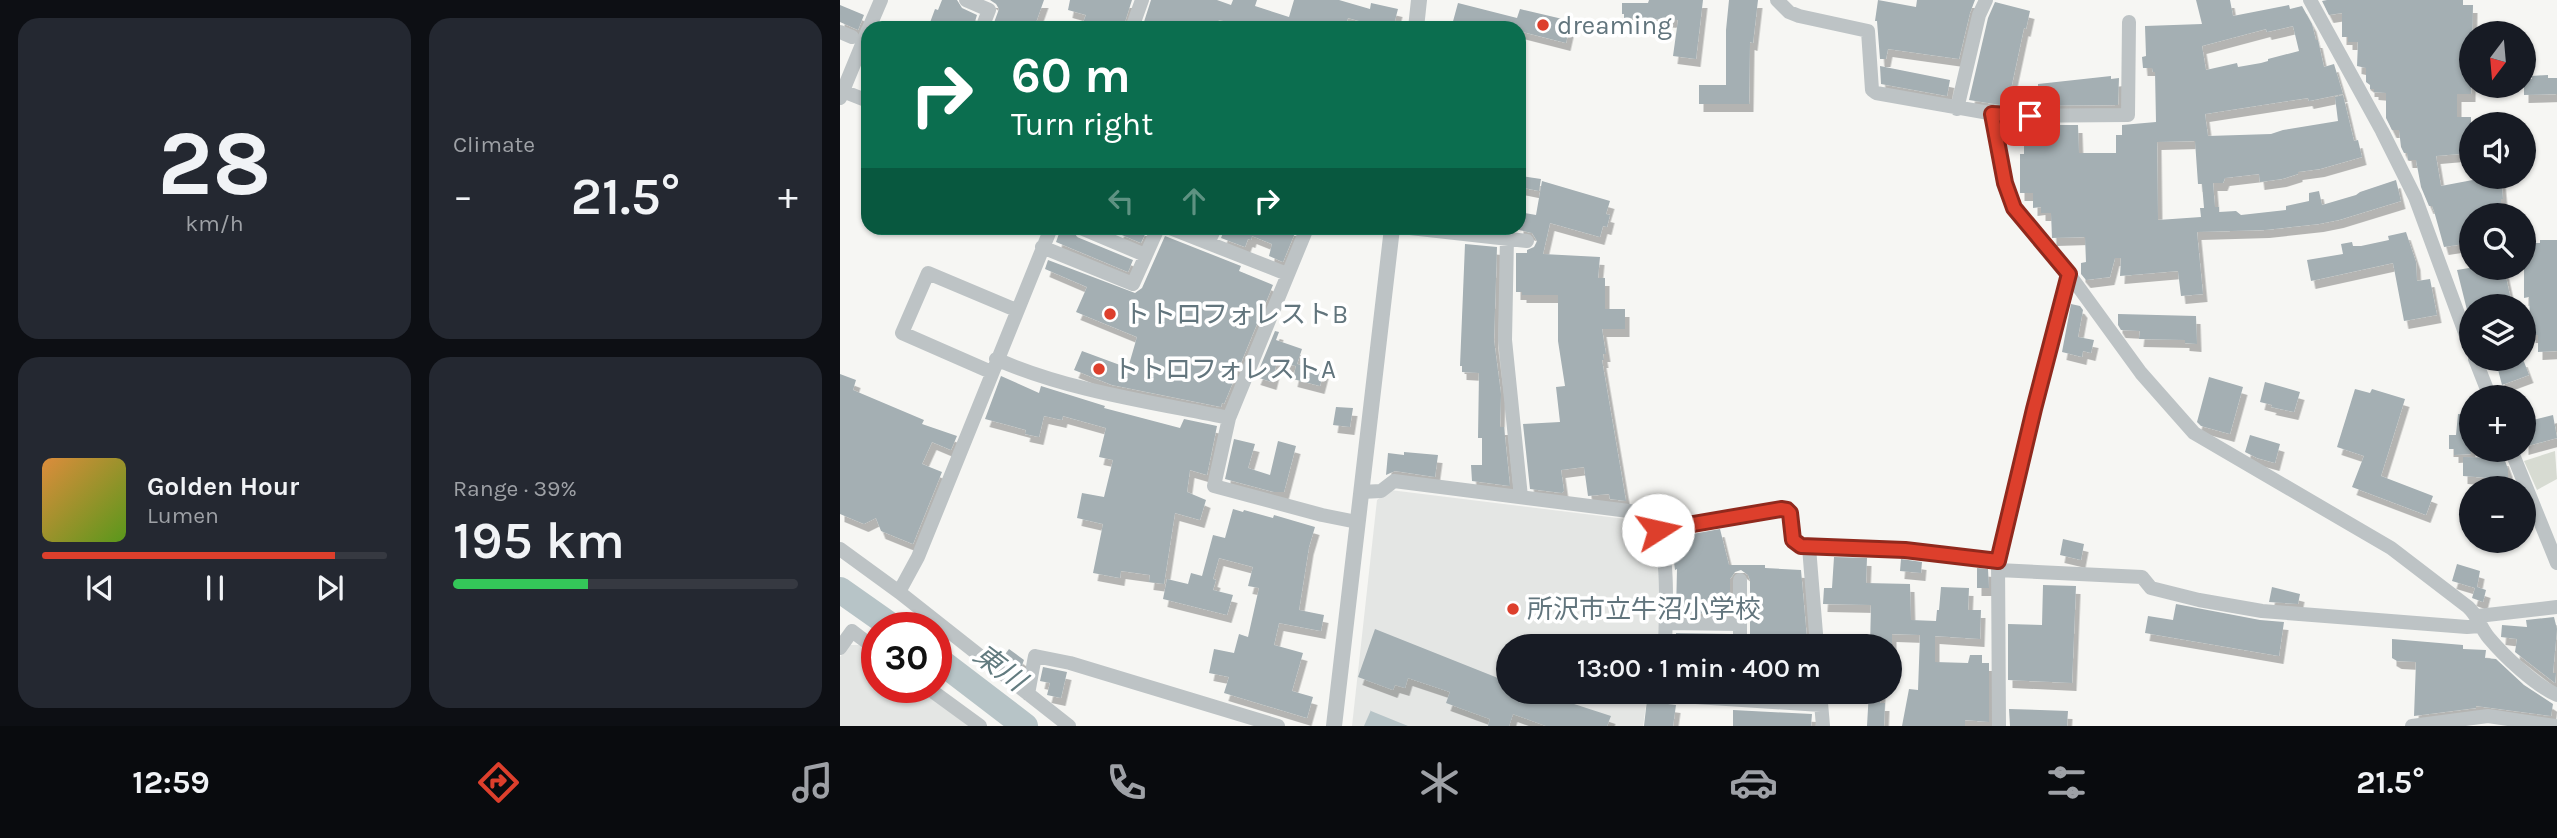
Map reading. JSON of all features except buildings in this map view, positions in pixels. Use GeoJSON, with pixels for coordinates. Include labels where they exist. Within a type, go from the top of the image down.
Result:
{"type":"FeatureCollection","features":[{"type":"Feature","properties":{"kind":"street"},"geometry":{"type":"LineString","coordinates":[[874,21],[881,0]]}},
{"type":"Feature","properties":{"kind":"street"},"geometry":{"type":"LineString","coordinates":[[966,0],[989,10],[985,21]]}},
{"type":"Feature","properties":{"kind":"street"},"geometry":{"type":"LineString","coordinates":[[1137,21],[1142,0]]}},
{"type":"Feature","properties":{"kind":"street"},"geometry":{"type":"LineString","coordinates":[[1417,21],[1419,0]]}},
{"type":"Feature","properties":{"kind":"street"},"geometry":{"type":"LineString","coordinates":[[1777,0],[1789,12],[1799,16],[1868,31],[1872,90],[1956,109],[1992,114],[2128,115],[2129,22]]}},
{"type":"Feature","properties":{"kind":"street"},"geometry":{"type":"LineString","coordinates":[[1956,109],[1979,15],[1986,0]]}},
{"type":"Feature","properties":{"kind":"street"},"geometry":{"type":"LineString","coordinates":[[2310,0],[2382,131],[2414,197],[2459,317]]}},
{"type":"Feature","properties":{"kind":"street"},"geometry":{"type":"LineString","coordinates":[[861,51],[841,93],[861,100]]}},
{"type":"Feature","properties":{"kind":"street"},"geometry":{"type":"LineString","coordinates":[[1992,114],[2005,183],[2014,208],[2069,274],[2141,373],[2194,433],[2391,548],[2479,621],[2490,639],[2518,667],[2557,695]]}},
{"type":"Feature","properties":{"kind":"street"},"geometry":{"type":"LineString","coordinates":[[899,592],[918,556],[1048,235]]}},
{"type":"Feature","properties":{"kind":"street"},"geometry":{"type":"LineString","coordinates":[[1098,235],[1145,255]]}},
{"type":"Feature","properties":{"kind":"street"},"geometry":{"type":"LineString","coordinates":[[1042,247],[1133,284],[1155,235]]}},
{"type":"Feature","properties":{"kind":"street"},"geometry":{"type":"LineString","coordinates":[[1188,235],[1287,274]]}},
{"type":"Feature","properties":{"kind":"street"},"geometry":{"type":"LineString","coordinates":[[1208,243],[1212,235]]}},
{"type":"Feature","properties":{"kind":"street"},"geometry":{"type":"LineString","coordinates":[[1304,235],[1229,418],[1214,486],[1322,516],[1357,522]]}},
{"type":"Feature","properties":{"kind":"street"},"geometry":{"type":"LineString","coordinates":[[1334,726],[1391,235]]}},
{"type":"Feature","properties":{"kind":"street"},"geometry":{"type":"LineString","coordinates":[[1485,235],[1527,241]]}},
{"type":"Feature","properties":{"kind":"street"},"geometry":{"type":"LineString","coordinates":[[1507,237],[1505,340],[1521,497]]}},
{"type":"Feature","properties":{"kind":"street"},"geometry":{"type":"LineString","coordinates":[[1016,310],[928,273],[902,333],[994,366],[1229,418]]}},
{"type":"Feature","properties":{"kind":"street"},"geometry":{"type":"LineString","coordinates":[[1999,726],[1998,565],[2069,274]]}},
{"type":"Feature","properties":{"kind":"street"},"geometry":{"type":"LineString","coordinates":[[2516,462],[2557,563]]}},
{"type":"Feature","properties":{"kind":"street"},"geometry":{"type":"LineString","coordinates":[[1361,492],[1381,491],[1394,481],[1652,514],[1658,530],[1666,573],[1666,634]]}},
{"type":"Feature","properties":{"kind":"street"},"geometry":{"type":"LineString","coordinates":[[1658,530],[1781,509],[1790,513],[1793,540],[1801,546],[1915,550],[1998,565],[2141,577],[2151,588],[2262,611],[2468,627],[2479,621],[2557,607]]}},
{"type":"Feature","properties":{"kind":"street"},"geometry":{"type":"LineString","coordinates":[[1809,547],[1816,634]]}},
{"type":"Feature","properties":{"kind":"street"},"geometry":{"type":"LineString","coordinates":[[840,549],[1069,726]]}},
{"type":"Feature","properties":{"kind":"street"},"geometry":{"type":"LineString","coordinates":[[1739,634],[1740,580]]}},
{"type":"Feature","properties":{"kind":"street"},"geometry":{"type":"LineString","coordinates":[[1666,623],[1739,624]]}},
{"type":"Feature","properties":{"kind":"street"},"geometry":{"type":"LineString","coordinates":[[840,648],[852,631],[861,638]]}},
{"type":"Feature","properties":{"kind":"street"},"geometry":{"type":"LineString","coordinates":[[1028,694],[1035,656],[1070,663],[1278,726]]}},
{"type":"Feature","properties":{"kind":"street"},"geometry":{"type":"LineString","coordinates":[[949,703],[980,726]]}},
{"type":"Feature","properties":{"kind":"street"},"geometry":{"type":"LineString","coordinates":[[1821,704],[1823,726]]}},
{"type":"Feature","properties":{"kind":"street"},"geometry":{"type":"LineString","coordinates":[[2412,726],[2488,716],[2556,726]]}},
{"type":"Feature","properties":{"kind":"shaded area"},"geometry":{"type":"Polygon","coordinates":[[[2555,451],[2557,479],[2537,490],[2536,476],[2531,476],[2524,462],[2536,462],[2536,457],[2555,451]]]}},
{"type":"Feature","properties":{"kind":"shaded area","name":"所沢市立牛沼小学校"},"geometry":{"type":"Polygon","coordinates":[[[1390,490],[1650,522],[1662,572],[1659,634],[1496,634],[1496,704],[1646,704],[1643,726],[1352,726],[1377,500],[1390,490]]]}},
{"type":"Feature","properties":{"kind":"shaded area"},"geometry":{"type":"Polygon","coordinates":[[[850,645],[861,647],[861,703],[938,703],[969,726],[840,726],[840,657],[850,645]]]}},
{"type":"Feature","properties":{"kind":"shaded area"},"geometry":{"type":"Polygon","coordinates":[[[1371,711],[1408,726],[1364,726],[1371,711]]]}},
{"type":"Feature","properties":{"kind":"waterway","name":"東川"},"geometry":{"type":"LineString","coordinates":[[840,590],[871,612]]}},
{"type":"Feature","properties":{"kind":"waterway","name":"東川"},"geometry":{"type":"LineString","coordinates":[[952,670],[1025,726]]}},
{"type":"Feature","properties":{"kind":"place","name":"dreaming"},"geometry":{"type":"Point","coordinates":[1543,25]}},
{"type":"Feature","properties":{"kind":"place","name":"トトロフォレストB"},"geometry":{"type":"Point","coordinates":[1110,314]}},
{"type":"Feature","properties":{"kind":"place","name":"トトロフォレストA"},"geometry":{"type":"Point","coordinates":[1099,369]}},
{"type":"Feature","properties":{"kind":"place","name":"所沢市立牛沼小学校"},"geometry":{"type":"Point","coordinates":[1513,609]}},
{"type":"Feature","properties":{"kind":"route"},"geometry":{"type":"LineString","coordinates":[[1658,530],[1781,509],[1790,513],[1793,540],[1801,546],[1925,551],[1998,561],[2069,274],[2014,208],[2005,183],[1992,114],[2030,116]]}}]}
